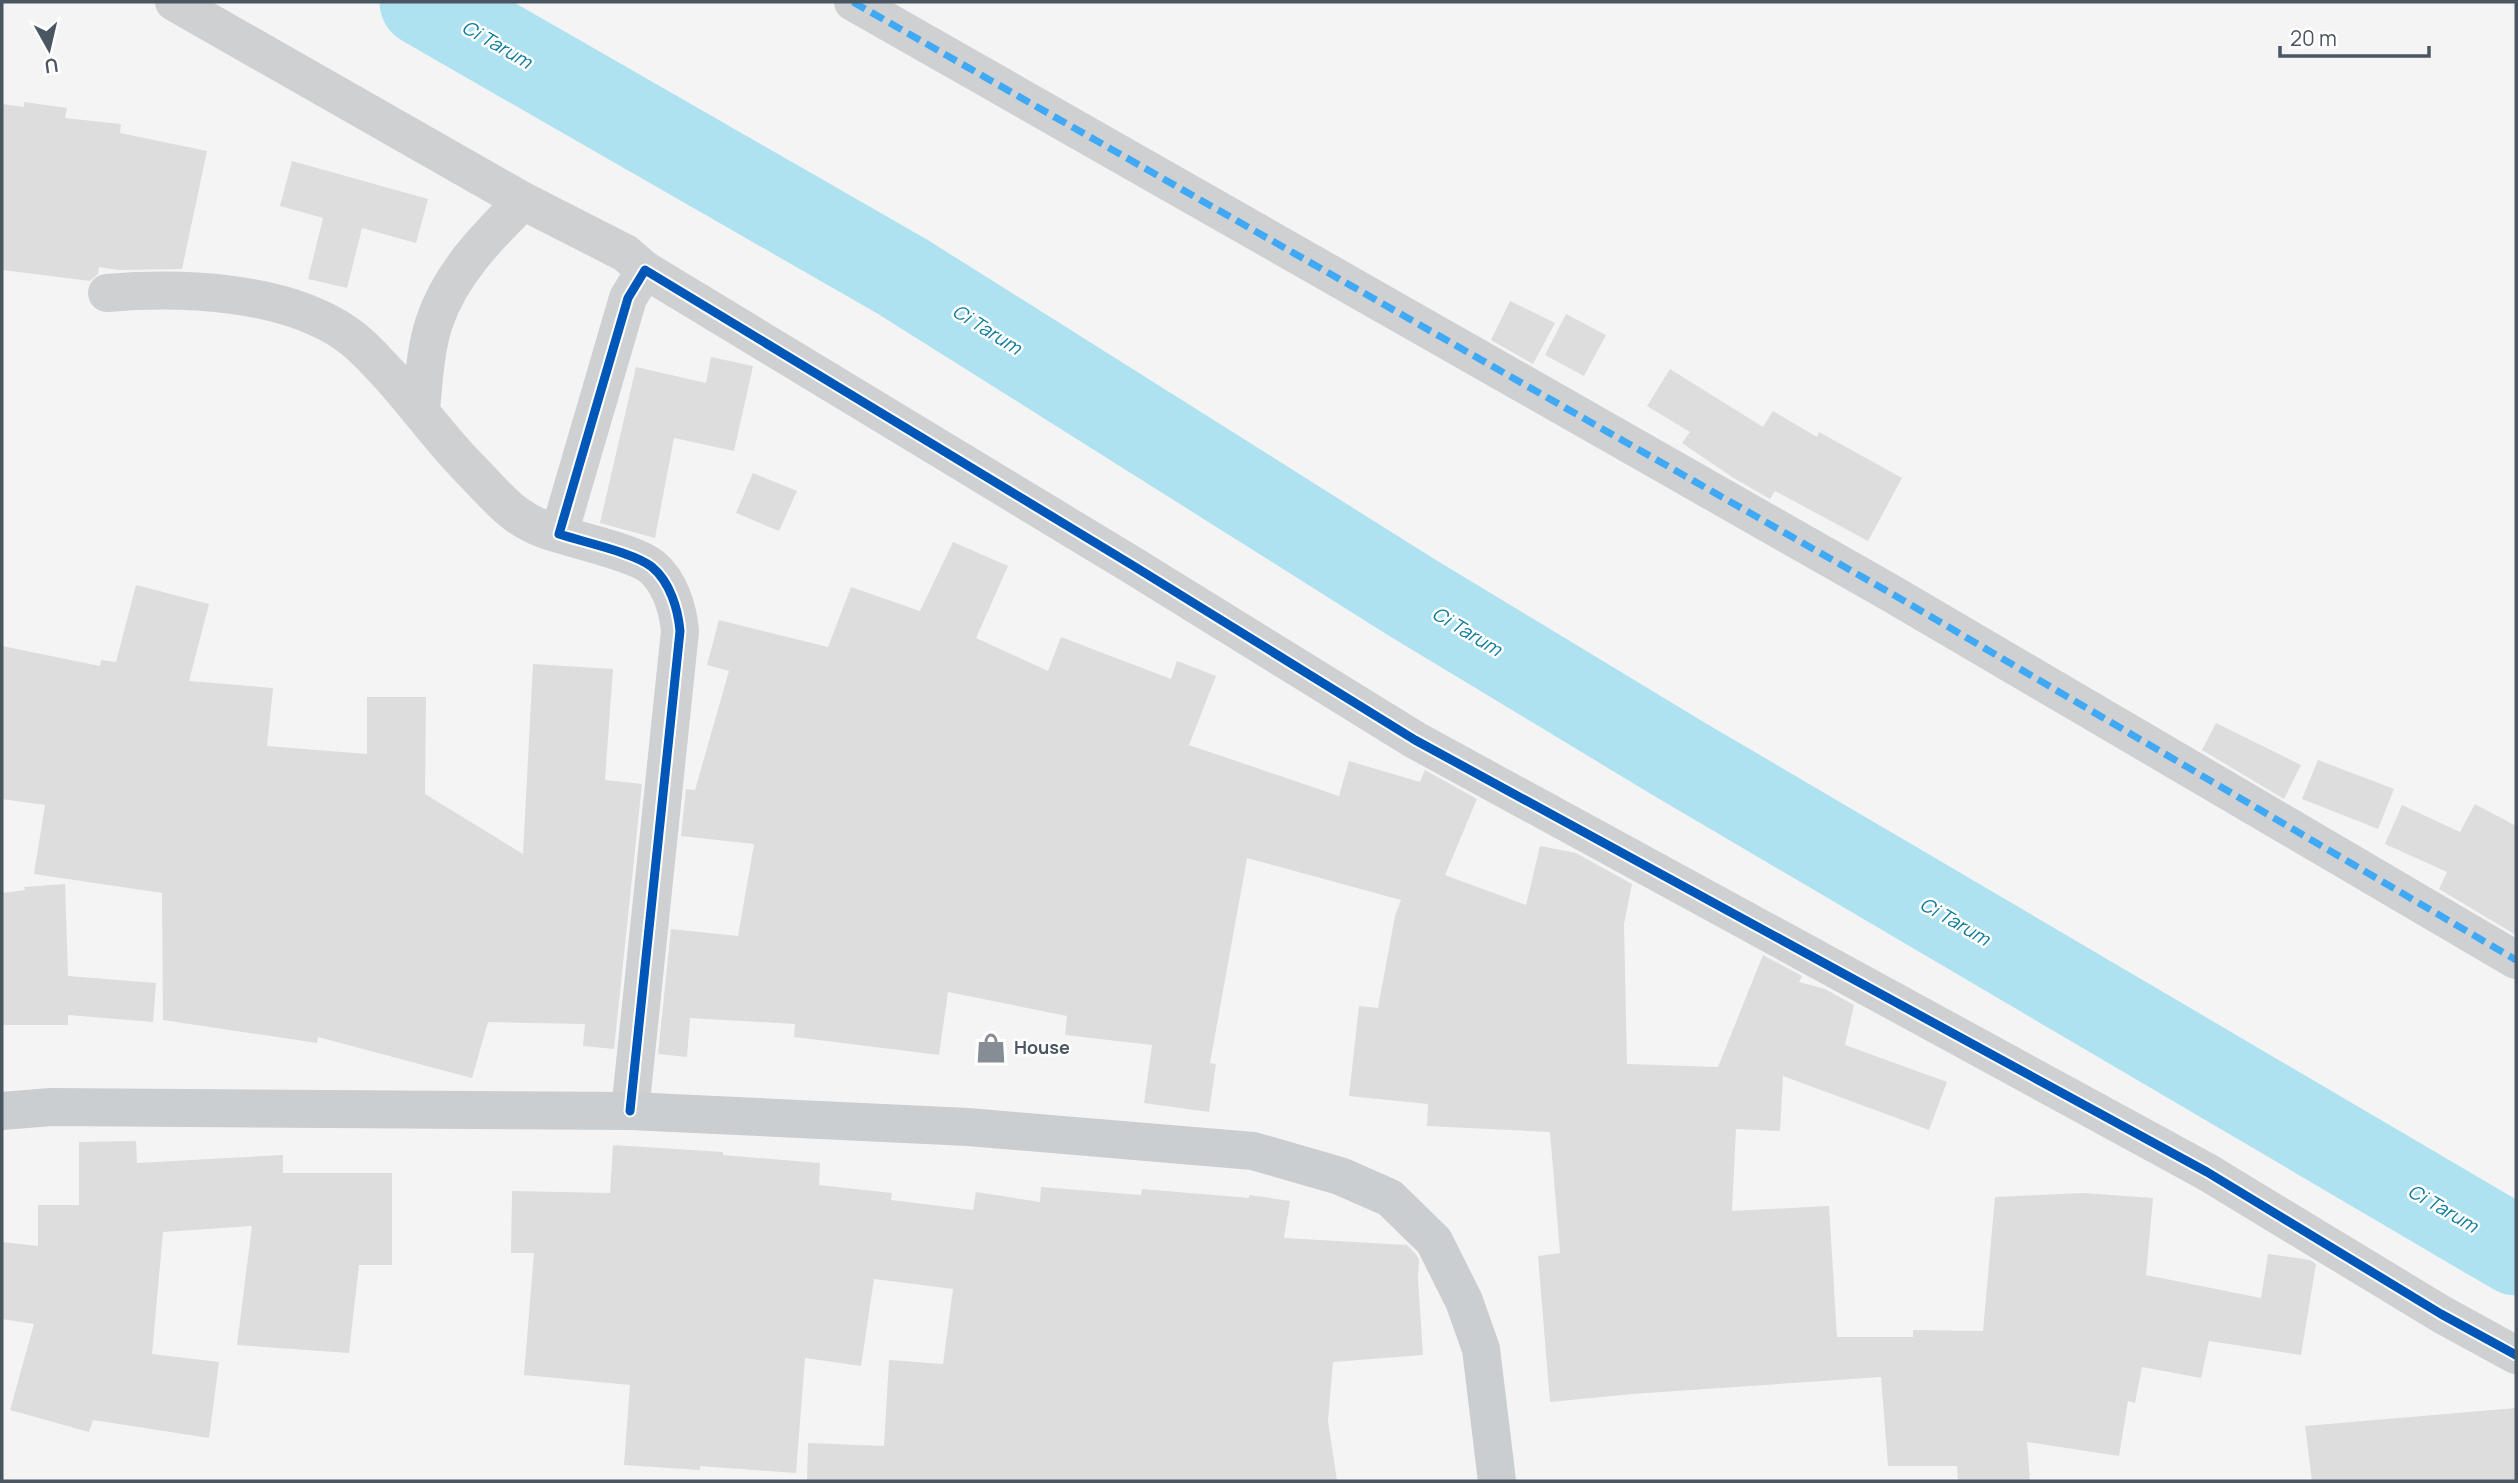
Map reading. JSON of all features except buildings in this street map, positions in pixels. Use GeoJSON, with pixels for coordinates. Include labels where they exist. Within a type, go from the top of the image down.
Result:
{"type":"FeatureCollection","features":[{"type":"Feature","properties":{"kind":"main road"},"geometry":{"type":"LineString","coordinates":[[2,1111],[51,1107],[630,1111],[968,1127],[1253,1151],[1340,1176],[1390,1198],[1434,1241],[1464,1301],[1481,1349],[1497,1481]]}},
{"type":"Feature","properties":{"kind":"street"},"geometry":{"type":"LineString","coordinates":[[174,2],[523,201],[625,253],[645,270],[1415,740],[2207,1172],[2441,1314],[2516,1355]]}},
{"type":"Feature","properties":{"kind":"street"},"geometry":{"type":"LineString","coordinates":[[853,2],[1894,595],[2516,960]]}},
{"type":"Feature","properties":{"kind":"street"},"geometry":{"type":"LineString","coordinates":[[421,410],[426,356],[444,297],[484,240],[523,201]]}},
{"type":"Feature","properties":{"kind":"street"},"geometry":{"type":"LineString","coordinates":[[559,534],[628,298],[645,270]]}},
{"type":"Feature","properties":{"kind":"street"},"geometry":{"type":"LineString","coordinates":[[107,293],[154,289],[243,295],[315,316],[346,333],[379,363],[463,463],[512,513],[531,526],[634,558],[652,566],[660,577],[678,614],[680,631],[630,1111]]}},
{"type":"Feature","properties":{"kind":"waterway","name":"Ci Tarum"},"geometry":{"type":"LineString","coordinates":[[424,2],[903,277],[1411,597],[1684,762],[2516,1251]]}},
{"type":"Feature","properties":{"kind":"marked path"},"geometry":{"type":"LineString","coordinates":[[853,2],[1894,595],[2516,960]]}},
{"type":"Feature","properties":{"kind":"cycle path"},"geometry":{"type":"LineString","coordinates":[[630,1111],[680,631],[675,605],[668,588],[652,567],[621,553],[559,534],[628,298],[645,270],[1415,740],[2207,1172],[2441,1314],[2516,1355]]}},
{"type":"Feature","properties":{"kind":"place","name":"House"},"geometry":{"type":"Point","coordinates":[991,1048]}}]}
